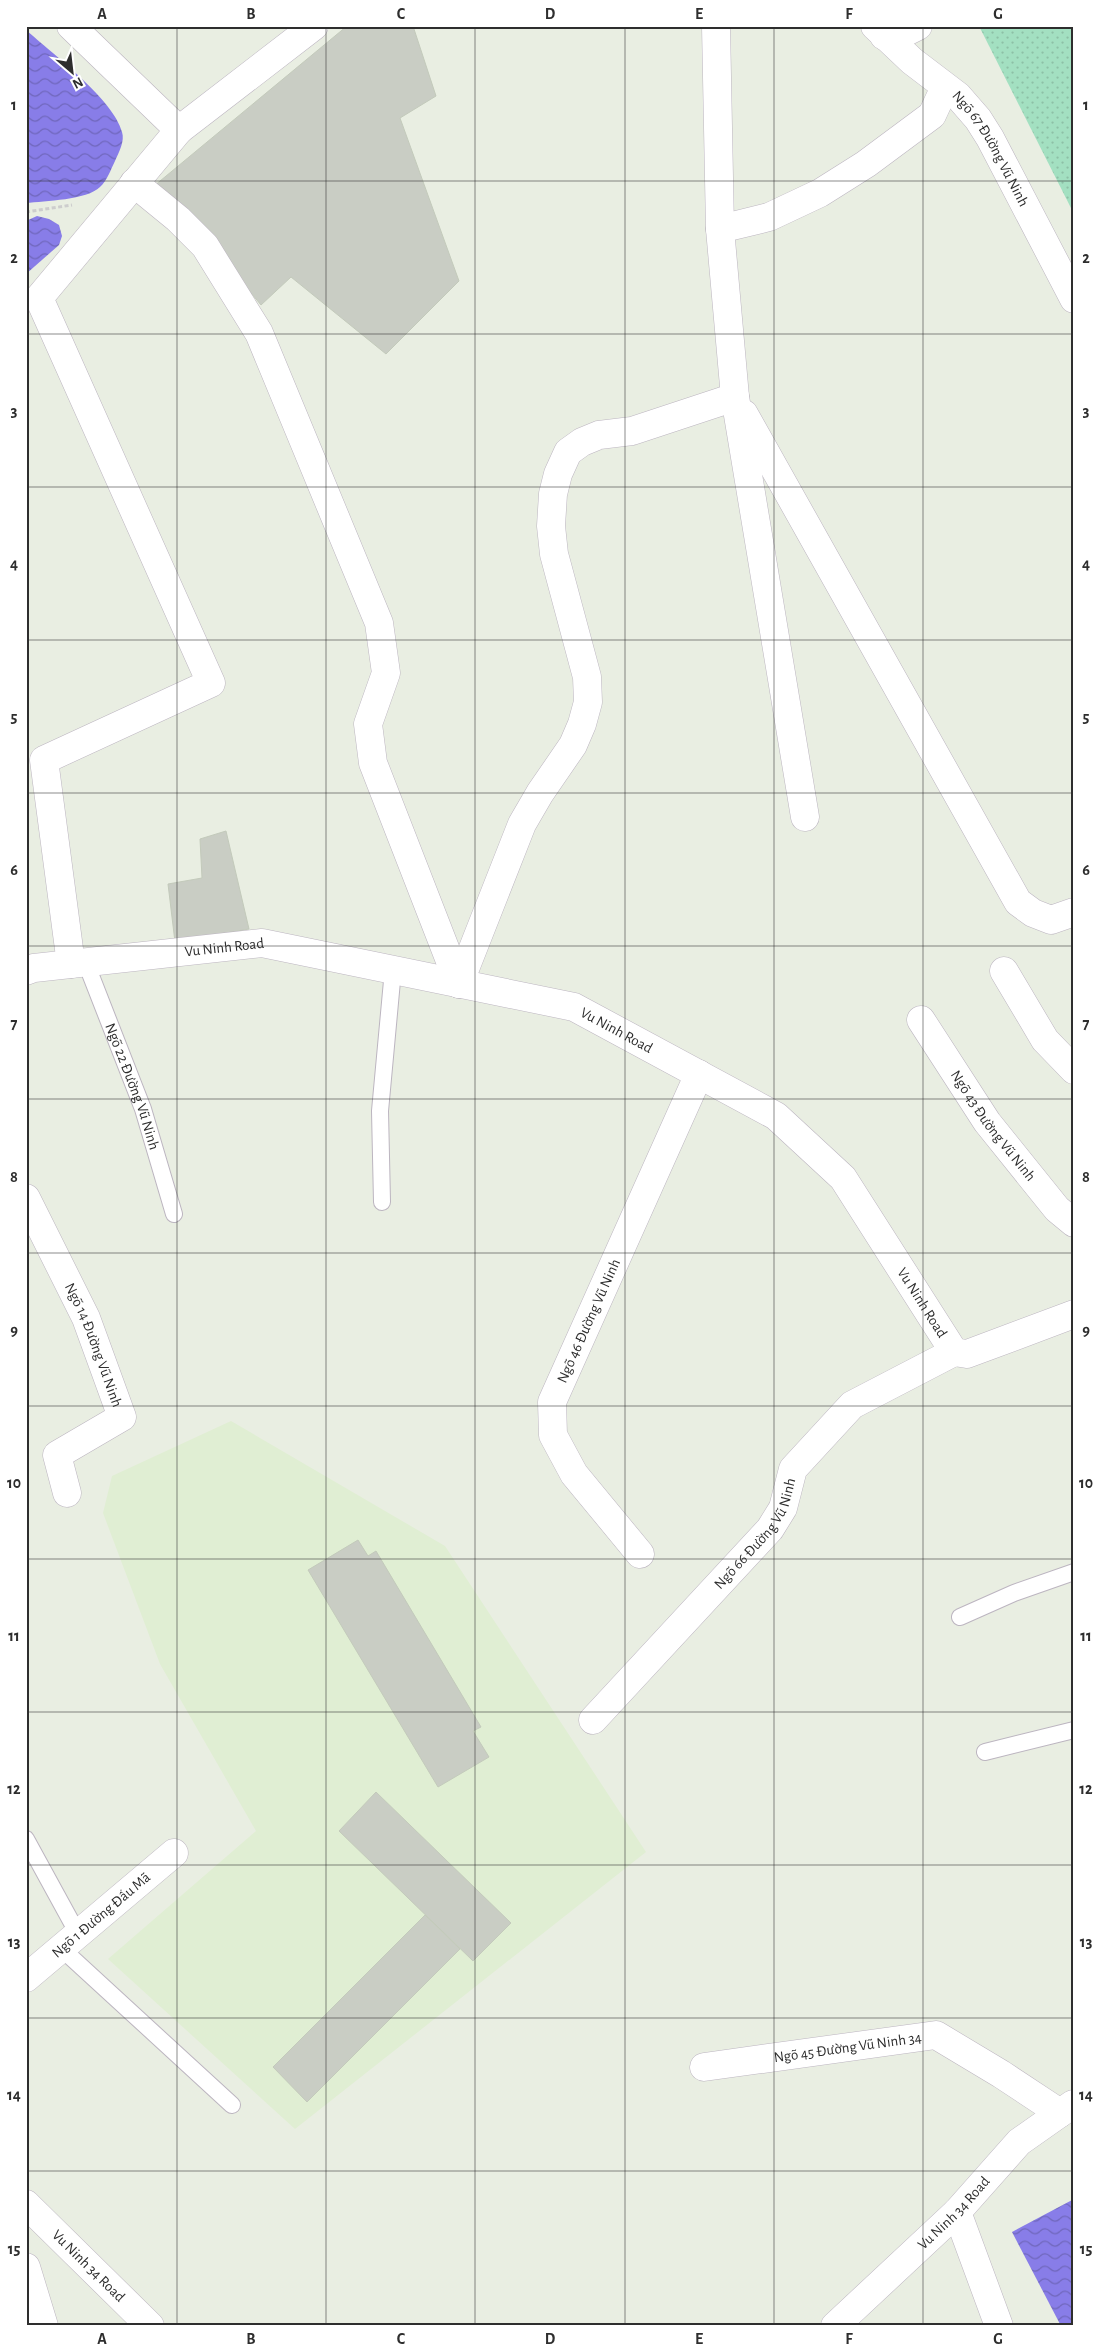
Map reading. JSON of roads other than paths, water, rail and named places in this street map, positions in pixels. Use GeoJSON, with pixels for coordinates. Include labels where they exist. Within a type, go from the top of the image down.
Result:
{"type":"FeatureCollection","features":[{"type":"Feature","properties":{"kind":"street"},"geometry":{"type":"LineString","coordinates":[[71,26],[179,130]]}},
{"type":"Feature","properties":{"kind":"street"},"geometry":{"type":"LineString","coordinates":[[79,963],[44,760],[211,683],[39,298],[179,130],[314,26]]}},
{"type":"Feature","properties":{"kind":"street"},"geometry":{"type":"LineString","coordinates":[[716,26],[720,229],[735,397],[805,816]]}},
{"type":"Feature","properties":{"kind":"street"},"geometry":{"type":"LineString","coordinates":[[880,31],[902,34],[918,26]]}},
{"type":"Feature","properties":{"kind":"street","name":"Ngõ 67 Đường Vũ Ninh"},"geometry":{"type":"LineString","coordinates":[[880,31],[969,107],[990,138],[1074,299]]}},
{"type":"Feature","properties":{"kind":"street"},"geometry":{"type":"LineString","coordinates":[[720,229],[754,222],[794,206],[866,164],[932,115],[945,87]]}},
{"type":"Feature","properties":{"kind":"street"},"geometry":{"type":"LineString","coordinates":[[134,183],[178,219],[205,246],[259,333],[379,623],[386,673],[368,724],[373,763],[459,984]]}},
{"type":"Feature","properties":{"kind":"street"},"geometry":{"type":"LineString","coordinates":[[459,984],[522,824],[540,793],[573,745],[588,702],[587,677],[554,554],[551,526],[553,494],[558,474],[568,452],[582,442],[599,435],[632,431],[735,397]]}},
{"type":"Feature","properties":{"kind":"street"},"geometry":{"type":"LineString","coordinates":[[735,397],[1018,902],[1033,913],[1051,920],[1074,912]]}},
{"type":"Feature","properties":{"kind":"street","name":"Vu Ninh Road"},"geometry":{"type":"LineString","coordinates":[[26,971],[79,963],[262,943],[574,1007],[776,1116],[843,1178],[954,1352],[967,1354],[1074,1314]]}},
{"type":"Feature","properties":{"kind":"street"},"geometry":{"type":"LineString","coordinates":[[1004,971],[1045,1040],[1074,1070]]}},
{"type":"Feature","properties":{"kind":"street","name":"Ngõ 43 Đường Vũ Ninh"},"geometry":{"type":"LineString","coordinates":[[921,1020],[987,1122],[1057,1209],[1074,1222]]}},
{"type":"Feature","properties":{"kind":"street","name":"Ngõ 46 Đường Vũ Ninh"},"geometry":{"type":"LineString","coordinates":[[640,1554],[574,1474],[553,1435],[552,1402],[699,1074]]}},
{"type":"Feature","properties":{"kind":"street","name":"Ngõ 14 Đường Vũ Ninh"},"geometry":{"type":"LineString","coordinates":[[26,1198],[86,1318],[122,1417],[57,1455],[67,1493]]}},
{"type":"Feature","properties":{"kind":"street","name":"Ngõ 66 Đường Vũ Ninh"},"geometry":{"type":"LineString","coordinates":[[592,1720],[770,1529],[783,1508],[793,1469],[852,1406],[954,1352]]}},
{"type":"Feature","properties":{"kind":"street","name":"Ngõ 1 Đường Đấu Mã"},"geometry":{"type":"LineString","coordinates":[[26,1978],[174,1853]]}},
{"type":"Feature","properties":{"kind":"street","name":"Ngõ 45 Đường Vũ Ninh 34"},"geometry":{"type":"LineString","coordinates":[[704,2067],[936,2035],[1001,2074],[1067,2108]]}},
{"type":"Feature","properties":{"kind":"street","name":"Vu Ninh 34 Road"},"geometry":{"type":"LineString","coordinates":[[835,2326],[957,2212],[1019,2142],[1067,2108]]}},
{"type":"Feature","properties":{"kind":"street","name":"Vu Ninh 34 Road"},"geometry":{"type":"LineString","coordinates":[[26,2204],[150,2326]]}},
{"type":"Feature","properties":{"kind":"street"},"geometry":{"type":"LineString","coordinates":[[957,2212],[999,2326]]}},
{"type":"Feature","properties":{"kind":"street"},"geometry":{"type":"LineString","coordinates":[[26,2267],[44,2326]]}},
{"type":"Feature","properties":{"kind":"lane","name":"Ngõ 22 Đường Vũ Ninh"},"geometry":{"type":"LineString","coordinates":[[79,963],[143,1109],[174,1214]]}},
{"type":"Feature","properties":{"kind":"lane"},"geometry":{"type":"LineString","coordinates":[[382,1202],[380,1111],[393,970]]}},
{"type":"Feature","properties":{"kind":"lane"},"geometry":{"type":"LineString","coordinates":[[960,1617],[1014,1593],[1074,1572]]}},
{"type":"Feature","properties":{"kind":"lane"},"geometry":{"type":"LineString","coordinates":[[985,1752],[1074,1730]]}},
{"type":"Feature","properties":{"kind":"lane"},"geometry":{"type":"LineString","coordinates":[[26,1839],[70,1941],[232,2105]]}},
{"type":"Feature","properties":{"kind":"water"},"geometry":{"type":"Polygon","coordinates":[[[26,30],[95,92],[117,119],[122,132],[121,146],[107,178],[100,187],[86,195],[26,203],[26,30]]]}},
{"type":"Feature","properties":{"kind":"water"},"geometry":{"type":"Polygon","coordinates":[[[37,216],[49,219],[59,225],[62,236],[59,245],[26,274],[26,221],[37,216]]]}},
{"type":"Feature","properties":{"kind":"water"},"geometry":{"type":"Polygon","coordinates":[[[1074,2199],[1074,2326],[1061,2326],[1012,2232],[1074,2199]]]}}]}
